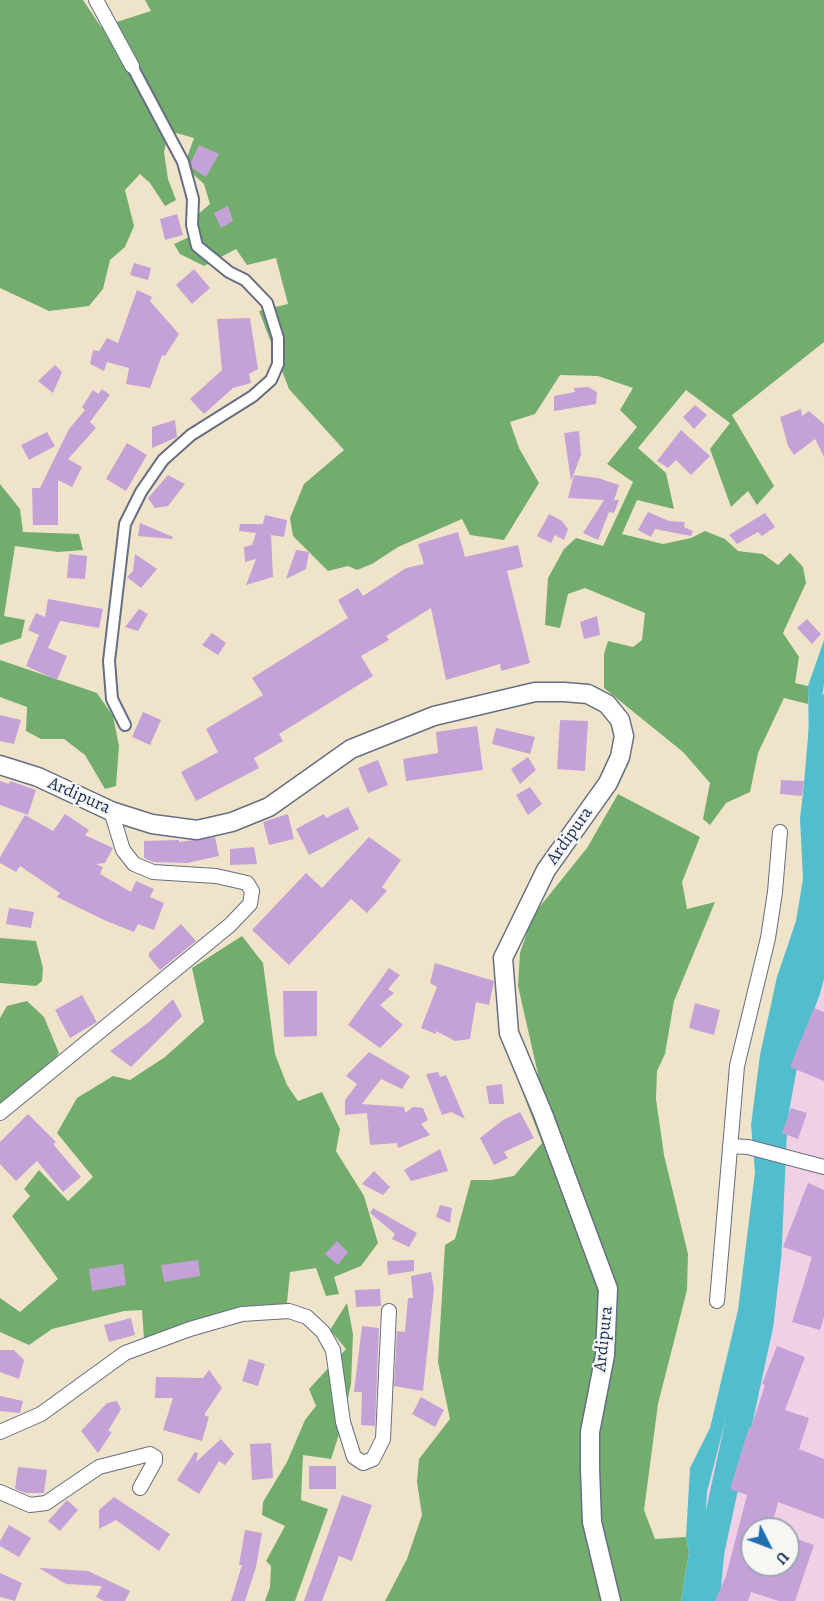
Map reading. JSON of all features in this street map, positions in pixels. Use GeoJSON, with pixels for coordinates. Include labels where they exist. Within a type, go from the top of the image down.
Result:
{"type":"FeatureCollection","features":[{"type":"Feature","properties":{"kind":"street"},"geometry":{"type":"LineString","coordinates":[[96,0],[183,162],[193,200],[192,237],[196,246],[210,258],[245,280],[267,303],[278,338],[278,364],[271,380],[253,396],[190,435],[163,460],[141,492],[125,524],[109,672],[112,699],[125,725]]}},
{"type":"Feature","properties":{"kind":"street","name":"Ardipura"},"geometry":{"type":"LineString","coordinates":[[0,765],[38,777],[111,811],[152,824],[197,830],[232,822],[268,807],[351,749],[434,716],[535,692],[588,694],[608,704],[620,720],[624,736],[620,757],[608,783],[546,870],[503,958],[509,1033],[543,1114],[608,1289],[605,1355],[590,1432],[590,1469],[592,1522],[611,1601]]}},
{"type":"Feature","properties":{"kind":"street"},"geometry":{"type":"LineString","coordinates":[[0,1113],[230,925],[250,904],[252,891],[247,882],[216,876],[153,872],[134,864],[123,850],[111,811]]}},
{"type":"Feature","properties":{"kind":"street"},"geometry":{"type":"LineString","coordinates":[[717,1301],[737,1066],[768,938],[776,892],[780,832]]}},
{"type":"Feature","properties":{"kind":"street"},"geometry":{"type":"LineString","coordinates":[[730,1146],[748,1147],[824,1167]]}},
{"type":"Feature","properties":{"kind":"street"},"geometry":{"type":"LineString","coordinates":[[0,1432],[41,1414],[125,1353],[190,1329],[242,1314],[289,1311],[307,1317],[323,1332],[333,1350],[343,1422],[354,1457],[363,1463],[373,1459],[383,1438],[389,1311]]}},
{"type":"Feature","properties":{"kind":"street"},"geometry":{"type":"LineString","coordinates":[[0,1492],[30,1505],[46,1503],[99,1467],[150,1454],[155,1457],[155,1461],[140,1488]]}},
{"type":"Feature","properties":{"kind":"shaded area"},"geometry":{"type":"Polygon","coordinates":[[[824,684],[824,1601],[700,1601],[707,1492],[767,1259],[771,1194],[772,1098],[817,878],[812,821],[817,732],[824,684]]]}},
{"type":"Feature","properties":{"kind":"green space"},"geometry":{"type":"Polygon","coordinates":[[[0,0],[83,0],[101,27],[151,11],[145,0],[824,0],[824,342],[732,415],[774,486],[757,505],[748,491],[731,507],[710,449],[730,423],[686,390],[638,448],[666,473],[674,509],[637,500],[622,534],[663,544],[691,538],[705,531],[725,539],[738,551],[763,554],[778,565],[790,553],[803,567],[806,583],[783,633],[799,657],[795,683],[808,686],[808,704],[784,698],[758,753],[750,792],[726,803],[710,825],[703,819],[710,783],[683,752],[604,688],[604,654],[608,641],[633,647],[642,640],[645,613],[585,588],[568,594],[560,628],[545,625],[548,578],[564,549],[576,538],[603,546],[633,482],[607,464],[637,427],[620,410],[633,388],[598,376],[560,375],[535,414],[510,422],[519,448],[539,483],[504,540],[470,535],[462,519],[398,547],[372,564],[357,570],[348,566],[328,571],[293,536],[290,518],[304,484],[344,450],[289,389],[259,311],[288,304],[276,258],[247,265],[236,249],[204,266],[180,254],[174,244],[198,233],[196,216],[210,204],[204,184],[184,166],[194,138],[169,131],[164,152],[168,179],[176,200],[165,206],[150,183],[140,174],[125,190],[134,226],[125,247],[110,260],[103,289],[89,306],[49,311],[0,288],[0,0]]]}},
{"type":"Feature","properties":{"kind":"green space"},"geometry":{"type":"Polygon","coordinates":[[[0,484],[20,509],[23,532],[79,534],[83,550],[58,552],[15,546],[4,616],[25,620],[21,638],[0,645],[0,484]]]}},
{"type":"Feature","properties":{"kind":"green space"},"geometry":{"type":"Polygon","coordinates":[[[0,660],[97,693],[113,716],[119,746],[116,786],[105,789],[85,755],[64,739],[41,739],[26,731],[27,707],[0,697],[0,660]]]}},
{"type":"Feature","properties":{"kind":"green space"},"geometry":{"type":"Polygon","coordinates":[[[618,794],[700,837],[682,882],[687,909],[715,902],[674,1001],[665,1054],[657,1071],[656,1099],[664,1155],[688,1254],[687,1290],[658,1404],[644,1510],[655,1539],[686,1537],[689,1552],[681,1601],[385,1601],[407,1559],[422,1515],[417,1482],[419,1459],[450,1419],[438,1362],[445,1245],[455,1239],[471,1180],[491,1180],[514,1176],[542,1143],[519,1083],[538,1074],[518,986],[520,953],[533,915],[587,848],[618,794]]]}},
{"type":"Feature","properties":{"kind":"green space"},"geometry":{"type":"Polygon","coordinates":[[[242,936],[263,963],[275,1054],[287,1085],[298,1101],[322,1092],[340,1129],[336,1151],[364,1196],[378,1243],[361,1266],[334,1277],[339,1294],[326,1296],[316,1268],[290,1272],[286,1313],[144,1339],[142,1310],[124,1311],[52,1329],[29,1345],[0,1332],[0,1298],[20,1312],[58,1279],[12,1216],[30,1196],[24,1189],[39,1170],[68,1201],[93,1177],[57,1133],[77,1098],[113,1076],[130,1080],[165,1057],[204,1022],[192,968],[242,936]]]}},
{"type":"Feature","properties":{"kind":"green space"},"geometry":{"type":"Polygon","coordinates":[[[0,938],[36,941],[43,968],[42,981],[36,986],[0,983],[0,938]]]}},
{"type":"Feature","properties":{"kind":"green space"},"geometry":{"type":"Polygon","coordinates":[[[27,1001],[44,1017],[59,1053],[50,1066],[0,1104],[0,1018],[7,1006],[27,1001]]]}},
{"type":"Feature","properties":{"kind":"green space"},"geometry":{"type":"Polygon","coordinates":[[[347,1303],[353,1334],[351,1384],[343,1422],[331,1459],[303,1455],[301,1500],[328,1509],[295,1601],[265,1601],[270,1587],[271,1566],[266,1561],[285,1526],[262,1515],[263,1502],[287,1462],[305,1420],[316,1406],[309,1389],[346,1349],[330,1330],[347,1303]]]}},
{"type":"Feature","properties":{"kind":"water"},"geometry":{"type":"Polygon","coordinates":[[[824,640],[824,684],[817,732],[812,821],[817,878],[816,914],[782,1047],[772,1098],[771,1194],[767,1259],[707,1492],[700,1601],[681,1601],[689,1552],[686,1537],[690,1468],[710,1428],[738,1310],[755,1172],[751,1125],[760,1055],[777,977],[796,921],[803,879],[800,818],[809,748],[808,686],[824,640]]]}},
{"type":"Feature","properties":{"kind":"building"},"geometry":{"type":"Polygon","coordinates":[[[199,145],[219,154],[206,177],[192,168],[191,162],[199,145]]]}},
{"type":"Feature","properties":{"kind":"building"},"geometry":{"type":"Polygon","coordinates":[[[228,206],[233,221],[221,228],[214,213],[228,206]]]}},
{"type":"Feature","properties":{"kind":"building"},"geometry":{"type":"Polygon","coordinates":[[[177,214],[183,235],[165,240],[160,219],[177,214]]]}},
{"type":"Feature","properties":{"kind":"building"},"geometry":{"type":"Polygon","coordinates":[[[134,263],[151,268],[148,280],[130,275],[134,263]]]}},
{"type":"Feature","properties":{"kind":"building"},"geometry":{"type":"Polygon","coordinates":[[[194,269],[210,288],[192,304],[176,285],[194,269]]]}},
{"type":"Feature","properties":{"kind":"building"},"geometry":{"type":"Polygon","coordinates":[[[137,290],[152,297],[150,301],[179,334],[165,356],[162,355],[150,388],[126,384],[129,368],[107,362],[104,371],[90,364],[93,350],[99,351],[107,338],[118,343],[137,290]]]}},
{"type":"Feature","properties":{"kind":"building"},"geometry":{"type":"Polygon","coordinates":[[[250,318],[258,369],[249,374],[251,383],[233,388],[204,414],[190,399],[222,370],[217,319],[250,318]]]}},
{"type":"Feature","properties":{"kind":"building"},"geometry":{"type":"Polygon","coordinates":[[[55,365],[62,372],[53,393],[38,381],[55,365]]]}},
{"type":"Feature","properties":{"kind":"building"},"geometry":{"type":"Polygon","coordinates":[[[588,387],[597,392],[596,404],[554,411],[554,396],[575,392],[574,388],[588,387]]]}},
{"type":"Feature","properties":{"kind":"building"},"geometry":{"type":"Polygon","coordinates":[[[102,389],[110,395],[90,422],[96,428],[68,459],[82,467],[72,487],[58,480],[58,525],[33,525],[32,488],[40,488],[69,429],[85,410],[82,407],[93,390],[98,394],[102,389]]]}},
{"type":"Feature","properties":{"kind":"building"},"geometry":{"type":"Polygon","coordinates":[[[695,405],[707,415],[694,429],[683,417],[695,405]]]}},
{"type":"Feature","properties":{"kind":"building"},"geometry":{"type":"Polygon","coordinates":[[[801,409],[802,416],[809,411],[824,424],[824,457],[815,439],[794,455],[788,446],[780,417],[801,409]]]}},
{"type":"Feature","properties":{"kind":"building"},"geometry":{"type":"Polygon","coordinates":[[[175,420],[177,437],[152,448],[152,427],[175,420]]]}},
{"type":"Feature","properties":{"kind":"building"},"geometry":{"type":"Polygon","coordinates":[[[681,430],[710,456],[691,475],[676,460],[668,468],[657,461],[681,430]]]}},
{"type":"Feature","properties":{"kind":"building"},"geometry":{"type":"Polygon","coordinates":[[[579,431],[581,455],[571,481],[564,433],[579,431]]]}},
{"type":"Feature","properties":{"kind":"building"},"geometry":{"type":"Polygon","coordinates":[[[47,432],[55,446],[29,460],[21,445],[47,432]]]}},
{"type":"Feature","properties":{"kind":"building"},"geometry":{"type":"Polygon","coordinates":[[[127,443],[147,455],[126,491],[106,479],[127,443]]]}},
{"type":"Feature","properties":{"kind":"building"},"geometry":{"type":"Polygon","coordinates":[[[168,475],[185,484],[168,506],[155,508],[148,498],[168,475]]]}},
{"type":"Feature","properties":{"kind":"building"},"geometry":{"type":"Polygon","coordinates":[[[574,475],[598,478],[619,485],[614,500],[619,500],[614,513],[609,512],[598,540],[583,533],[604,500],[568,498],[574,475]]]}},
{"type":"Feature","properties":{"kind":"building"},"geometry":{"type":"Polygon","coordinates":[[[648,512],[669,521],[685,522],[684,527],[693,531],[691,536],[655,529],[651,537],[638,530],[648,512]]]}},
{"type":"Feature","properties":{"kind":"building"},"geometry":{"type":"Polygon","coordinates":[[[765,513],[775,527],[762,536],[758,532],[737,544],[729,535],[765,513]]]}},
{"type":"Feature","properties":{"kind":"building"},"geometry":{"type":"Polygon","coordinates":[[[549,514],[562,521],[568,529],[564,540],[555,535],[551,543],[537,536],[549,514]]]}},
{"type":"Feature","properties":{"kind":"building"},"geometry":{"type":"Polygon","coordinates":[[[265,515],[287,520],[284,537],[271,535],[273,577],[246,585],[256,559],[245,562],[244,547],[252,545],[256,533],[239,531],[240,524],[263,524],[265,515]]]}},
{"type":"Feature","properties":{"kind":"building"},"geometry":{"type":"Polygon","coordinates":[[[140,523],[173,537],[172,539],[138,536],[140,523]]]}},
{"type":"Feature","properties":{"kind":"building"},"geometry":{"type":"Polygon","coordinates":[[[458,532],[465,557],[518,545],[523,567],[507,571],[530,663],[501,671],[500,664],[446,680],[431,608],[386,636],[389,640],[361,656],[373,676],[279,734],[283,741],[254,758],[259,768],[196,801],[181,772],[218,752],[206,729],[263,695],[252,678],[348,618],[338,600],[358,588],[363,596],[406,568],[424,564],[418,544],[458,532]]]}},
{"type":"Feature","properties":{"kind":"building"},"geometry":{"type":"Polygon","coordinates":[[[296,550],[309,552],[306,569],[286,579],[296,550]]]}},
{"type":"Feature","properties":{"kind":"building"},"geometry":{"type":"Polygon","coordinates":[[[69,554],[87,556],[85,579],[67,578],[69,554]]]}},
{"type":"Feature","properties":{"kind":"building"},"geometry":{"type":"Polygon","coordinates":[[[135,554],[157,569],[141,588],[127,577],[133,571],[135,554]]]}},
{"type":"Feature","properties":{"kind":"building"},"geometry":{"type":"Polygon","coordinates":[[[48,599],[103,609],[99,628],[60,621],[48,648],[67,656],[57,680],[26,666],[39,635],[28,630],[36,613],[45,617],[48,599]]]}},
{"type":"Feature","properties":{"kind":"building"},"geometry":{"type":"Polygon","coordinates":[[[139,609],[148,614],[138,631],[125,627],[139,609]]]}},
{"type":"Feature","properties":{"kind":"building"},"geometry":{"type":"Polygon","coordinates":[[[597,616],[600,635],[584,639],[580,622],[597,616]]]}},
{"type":"Feature","properties":{"kind":"building"},"geometry":{"type":"Polygon","coordinates":[[[807,619],[821,634],[812,644],[797,628],[807,619]]]}},
{"type":"Feature","properties":{"kind":"building"},"geometry":{"type":"Polygon","coordinates":[[[212,633],[226,643],[218,655],[202,645],[212,633]]]}},
{"type":"Feature","properties":{"kind":"building"},"geometry":{"type":"Polygon","coordinates":[[[143,712],[161,720],[150,745],[132,737],[143,712]]]}},
{"type":"Feature","properties":{"kind":"building"},"geometry":{"type":"Polygon","coordinates":[[[0,715],[21,720],[14,744],[0,741],[0,715]]]}},
{"type":"Feature","properties":{"kind":"building"},"geometry":{"type":"Polygon","coordinates":[[[560,720],[588,721],[585,771],[557,769],[560,720]]]}},
{"type":"Feature","properties":{"kind":"building"},"geometry":{"type":"Polygon","coordinates":[[[477,726],[483,770],[406,781],[403,759],[438,753],[436,732],[477,726]]]}},
{"type":"Feature","properties":{"kind":"building"},"geometry":{"type":"Polygon","coordinates":[[[496,728],[535,737],[530,754],[492,744],[496,728]]]}},
{"type":"Feature","properties":{"kind":"building"},"geometry":{"type":"Polygon","coordinates":[[[528,757],[536,770],[520,784],[511,769],[528,757]]]}},
{"type":"Feature","properties":{"kind":"building"},"geometry":{"type":"Polygon","coordinates":[[[378,760],[388,785],[368,793],[358,768],[378,760]]]}},
{"type":"Feature","properties":{"kind":"building"},"geometry":{"type":"Polygon","coordinates":[[[781,780],[804,781],[802,796],[780,794],[781,780]]]}},
{"type":"Feature","properties":{"kind":"building"},"geometry":{"type":"Polygon","coordinates":[[[0,781],[9,784],[10,781],[36,790],[28,815],[0,805],[0,781]]]}},
{"type":"Feature","properties":{"kind":"building"},"geometry":{"type":"Polygon","coordinates":[[[530,787],[542,804],[528,815],[516,795],[530,787]]]}},
{"type":"Feature","properties":{"kind":"building"},"geometry":{"type":"Polygon","coordinates":[[[348,807],[359,829],[309,855],[296,829],[324,814],[326,818],[348,807]]]}},
{"type":"Feature","properties":{"kind":"building"},"geometry":{"type":"Polygon","coordinates":[[[65,814],[89,830],[85,835],[113,848],[105,863],[96,864],[103,867],[100,874],[131,892],[136,881],[154,889],[150,897],[164,903],[154,930],[138,924],[134,932],[104,920],[57,897],[60,893],[20,866],[16,872],[0,863],[0,857],[25,815],[53,831],[65,814]]]}},
{"type":"Feature","properties":{"kind":"building"},"geometry":{"type":"Polygon","coordinates":[[[288,814],[294,839],[269,845],[263,822],[288,814]]]}},
{"type":"Feature","properties":{"kind":"building"},"geometry":{"type":"Polygon","coordinates":[[[215,837],[219,856],[187,863],[153,862],[144,858],[144,841],[179,840],[179,842],[215,837]]]}},
{"type":"Feature","properties":{"kind":"building"},"geometry":{"type":"Polygon","coordinates":[[[369,837],[401,860],[382,887],[387,891],[367,913],[351,899],[289,965],[252,930],[306,873],[322,888],[369,837]]]}},
{"type":"Feature","properties":{"kind":"building"},"geometry":{"type":"Polygon","coordinates":[[[254,847],[257,864],[230,865],[230,849],[254,847]]]}},
{"type":"Feature","properties":{"kind":"building"},"geometry":{"type":"Polygon","coordinates":[[[9,908],[34,912],[31,928],[6,924],[9,908]]]}},
{"type":"Feature","properties":{"kind":"building"},"geometry":{"type":"Polygon","coordinates":[[[181,924],[196,941],[160,970],[149,957],[149,953],[181,924]]]}},
{"type":"Feature","properties":{"kind":"building"},"geometry":{"type":"Polygon","coordinates":[[[435,963],[494,981],[489,1005],[476,1002],[470,1039],[455,1041],[436,1031],[436,1034],[421,1028],[437,987],[430,983],[435,963]]]}},
{"type":"Feature","properties":{"kind":"building"},"geometry":{"type":"Polygon","coordinates":[[[389,968],[400,975],[388,989],[394,993],[380,1005],[403,1025],[380,1048],[348,1025],[389,968]]]}},
{"type":"Feature","properties":{"kind":"building"},"geometry":{"type":"Polygon","coordinates":[[[283,991],[317,991],[317,1036],[284,1037],[283,991]]]}},
{"type":"Feature","properties":{"kind":"building"},"geometry":{"type":"Polygon","coordinates":[[[82,995],[97,1022],[70,1038],[55,1010],[82,995]]]}},
{"type":"Feature","properties":{"kind":"building"},"geometry":{"type":"Polygon","coordinates":[[[173,999],[182,1016],[131,1067],[110,1051],[149,1022],[173,999]]]}},
{"type":"Feature","properties":{"kind":"building"},"geometry":{"type":"Polygon","coordinates":[[[695,1003],[720,1010],[714,1035],[689,1028],[695,1003]]]}},
{"type":"Feature","properties":{"kind":"building"},"geometry":{"type":"Polygon","coordinates":[[[814,1008],[824,1012],[824,1081],[790,1067],[814,1008]]]}},
{"type":"Feature","properties":{"kind":"building"},"geometry":{"type":"Polygon","coordinates":[[[369,1052],[410,1076],[402,1089],[381,1079],[362,1104],[404,1107],[405,1113],[413,1107],[423,1108],[428,1120],[421,1124],[430,1135],[398,1148],[397,1143],[370,1145],[367,1113],[345,1115],[345,1100],[357,1084],[346,1076],[369,1052]]]}},
{"type":"Feature","properties":{"kind":"building"},"geometry":{"type":"Polygon","coordinates":[[[438,1072],[440,1077],[446,1075],[465,1119],[451,1112],[442,1115],[426,1074],[438,1072]]]}},
{"type":"Feature","properties":{"kind":"building"},"geometry":{"type":"Polygon","coordinates":[[[502,1084],[504,1104],[489,1104],[486,1086],[502,1084]]]}},
{"type":"Feature","properties":{"kind":"building"},"geometry":{"type":"Polygon","coordinates":[[[791,1108],[807,1113],[798,1139],[782,1133],[791,1108]]]}},
{"type":"Feature","properties":{"kind":"building"},"geometry":{"type":"Polygon","coordinates":[[[520,1112],[534,1138],[504,1152],[508,1158],[494,1165],[480,1138],[503,1120],[520,1112]]]}},
{"type":"Feature","properties":{"kind":"building"},"geometry":{"type":"Polygon","coordinates":[[[28,1114],[56,1142],[53,1144],[81,1177],[63,1192],[37,1161],[16,1181],[0,1164],[0,1142],[28,1114]]]}},
{"type":"Feature","properties":{"kind":"building"},"geometry":{"type":"Polygon","coordinates":[[[440,1149],[448,1171],[411,1181],[404,1170],[440,1149]]]}},
{"type":"Feature","properties":{"kind":"building"},"geometry":{"type":"Polygon","coordinates":[[[374,1171],[390,1187],[383,1195],[362,1184],[374,1171]]]}},
{"type":"Feature","properties":{"kind":"building"},"geometry":{"type":"Polygon","coordinates":[[[808,1183],[824,1190],[824,1317],[820,1330],[792,1322],[812,1257],[783,1247],[808,1183]]]}},
{"type":"Feature","properties":{"kind":"building"},"geometry":{"type":"Polygon","coordinates":[[[440,1205],[452,1208],[450,1223],[436,1217],[440,1205]]]}},
{"type":"Feature","properties":{"kind":"building"},"geometry":{"type":"Polygon","coordinates":[[[373,1208],[417,1233],[409,1247],[392,1239],[395,1234],[370,1213],[373,1208]]]}},
{"type":"Feature","properties":{"kind":"building"},"geometry":{"type":"Polygon","coordinates":[[[337,1241],[348,1252],[338,1265],[325,1254],[337,1241]]]}},
{"type":"Feature","properties":{"kind":"building"},"geometry":{"type":"Polygon","coordinates":[[[198,1260],[200,1276],[164,1282],[161,1265],[198,1260]]]}},
{"type":"Feature","properties":{"kind":"building"},"geometry":{"type":"Polygon","coordinates":[[[414,1260],[414,1271],[388,1275],[387,1261],[414,1260]]]}},
{"type":"Feature","properties":{"kind":"building"},"geometry":{"type":"Polygon","coordinates":[[[123,1264],[126,1285],[92,1291],[89,1269],[123,1264]]]}},
{"type":"Feature","properties":{"kind":"building"},"geometry":{"type":"Polygon","coordinates":[[[431,1272],[434,1289],[423,1391],[394,1386],[397,1331],[405,1332],[408,1298],[413,1298],[411,1276],[431,1272]]]}},
{"type":"Feature","properties":{"kind":"building"},"geometry":{"type":"Polygon","coordinates":[[[380,1289],[381,1306],[356,1307],[355,1290],[380,1289]]]}},
{"type":"Feature","properties":{"kind":"building"},"geometry":{"type":"Polygon","coordinates":[[[131,1318],[135,1335],[109,1342],[104,1325],[131,1318]]]}},
{"type":"Feature","properties":{"kind":"building"},"geometry":{"type":"Polygon","coordinates":[[[362,1326],[379,1328],[375,1426],[361,1425],[362,1392],[354,1392],[362,1326]]]}},
{"type":"Feature","properties":{"kind":"building"},"geometry":{"type":"Polygon","coordinates":[[[777,1346],[805,1357],[785,1410],[809,1418],[799,1449],[824,1459],[824,1519],[778,1502],[774,1517],[741,1517],[747,1495],[730,1489],[765,1385],[762,1384],[777,1346]]]}},
{"type":"Feature","properties":{"kind":"building"},"geometry":{"type":"Polygon","coordinates":[[[0,1350],[14,1350],[24,1360],[19,1379],[0,1372],[0,1350]]]}},
{"type":"Feature","properties":{"kind":"building"},"geometry":{"type":"Polygon","coordinates":[[[249,1359],[265,1364],[258,1386],[242,1381],[249,1359]]]}},
{"type":"Feature","properties":{"kind":"building"},"geometry":{"type":"Polygon","coordinates":[[[209,1370],[222,1388],[204,1415],[209,1417],[202,1441],[163,1430],[173,1398],[155,1398],[156,1377],[203,1378],[209,1370]]]}},
{"type":"Feature","properties":{"kind":"building"},"geometry":{"type":"Polygon","coordinates":[[[0,1396],[23,1401],[20,1413],[0,1411],[0,1396]]]}},
{"type":"Feature","properties":{"kind":"building"},"geometry":{"type":"Polygon","coordinates":[[[421,1397],[444,1410],[435,1427],[412,1414],[421,1397]]]}},
{"type":"Feature","properties":{"kind":"building"},"geometry":{"type":"Polygon","coordinates":[[[117,1401],[121,1409],[108,1431],[112,1432],[98,1453],[81,1431],[107,1403],[117,1401]]]}},
{"type":"Feature","properties":{"kind":"building"},"geometry":{"type":"Polygon","coordinates":[[[221,1439],[234,1454],[225,1465],[219,1461],[199,1494],[177,1480],[195,1452],[198,1453],[196,1462],[221,1439]]]}},
{"type":"Feature","properties":{"kind":"building"},"geometry":{"type":"Polygon","coordinates":[[[271,1443],[273,1478],[252,1480],[250,1444],[271,1443]]]}},
{"type":"Feature","properties":{"kind":"building"},"geometry":{"type":"Polygon","coordinates":[[[309,1466],[336,1466],[336,1489],[309,1489],[309,1466]]]}},
{"type":"Feature","properties":{"kind":"building"},"geometry":{"type":"Polygon","coordinates":[[[18,1467],[47,1470],[44,1493],[26,1493],[15,1489],[18,1467]]]}},
{"type":"Feature","properties":{"kind":"building"},"geometry":{"type":"Polygon","coordinates":[[[342,1495],[372,1505],[352,1561],[339,1556],[322,1601],[304,1601],[342,1495]]]}},
{"type":"Feature","properties":{"kind":"building"},"geometry":{"type":"Polygon","coordinates":[[[114,1497],[170,1534],[159,1551],[116,1520],[99,1529],[99,1510],[114,1497]]]}},
{"type":"Feature","properties":{"kind":"building"},"geometry":{"type":"Polygon","coordinates":[[[67,1500],[78,1510],[60,1531],[48,1521],[67,1500]]]}},
{"type":"Feature","properties":{"kind":"building"},"geometry":{"type":"Polygon","coordinates":[[[740,1522],[740,1577],[800,1577],[800,1540],[814,1545],[795,1601],[779,1601],[751,1592],[748,1601],[715,1601],[726,1576],[740,1522]]]}},
{"type":"Feature","properties":{"kind":"building"},"geometry":{"type":"Polygon","coordinates":[[[9,1525],[31,1538],[19,1557],[0,1546],[0,1541],[9,1525]]]}},
{"type":"Feature","properties":{"kind":"building"},"geometry":{"type":"Polygon","coordinates":[[[245,1530],[262,1533],[256,1567],[245,1601],[231,1601],[242,1565],[239,1565],[245,1530]]]}},
{"type":"Feature","properties":{"kind":"building"},"geometry":{"type":"Polygon","coordinates":[[[39,1568],[88,1571],[130,1591],[125,1601],[104,1601],[96,1597],[102,1586],[66,1584],[39,1568]]]}},
{"type":"Feature","properties":{"kind":"building"},"geometry":{"type":"Polygon","coordinates":[[[0,1573],[22,1583],[15,1601],[0,1597],[0,1573]]]}},
{"type":"Feature","properties":{"kind":"waterway"},"geometry":{"type":"LineString","coordinates":[[706,1601],[711,1551],[760,1324],[768,1254],[774,1119],[788,1041],[807,990],[820,941],[822,865],[815,813],[824,708]]}}]}
